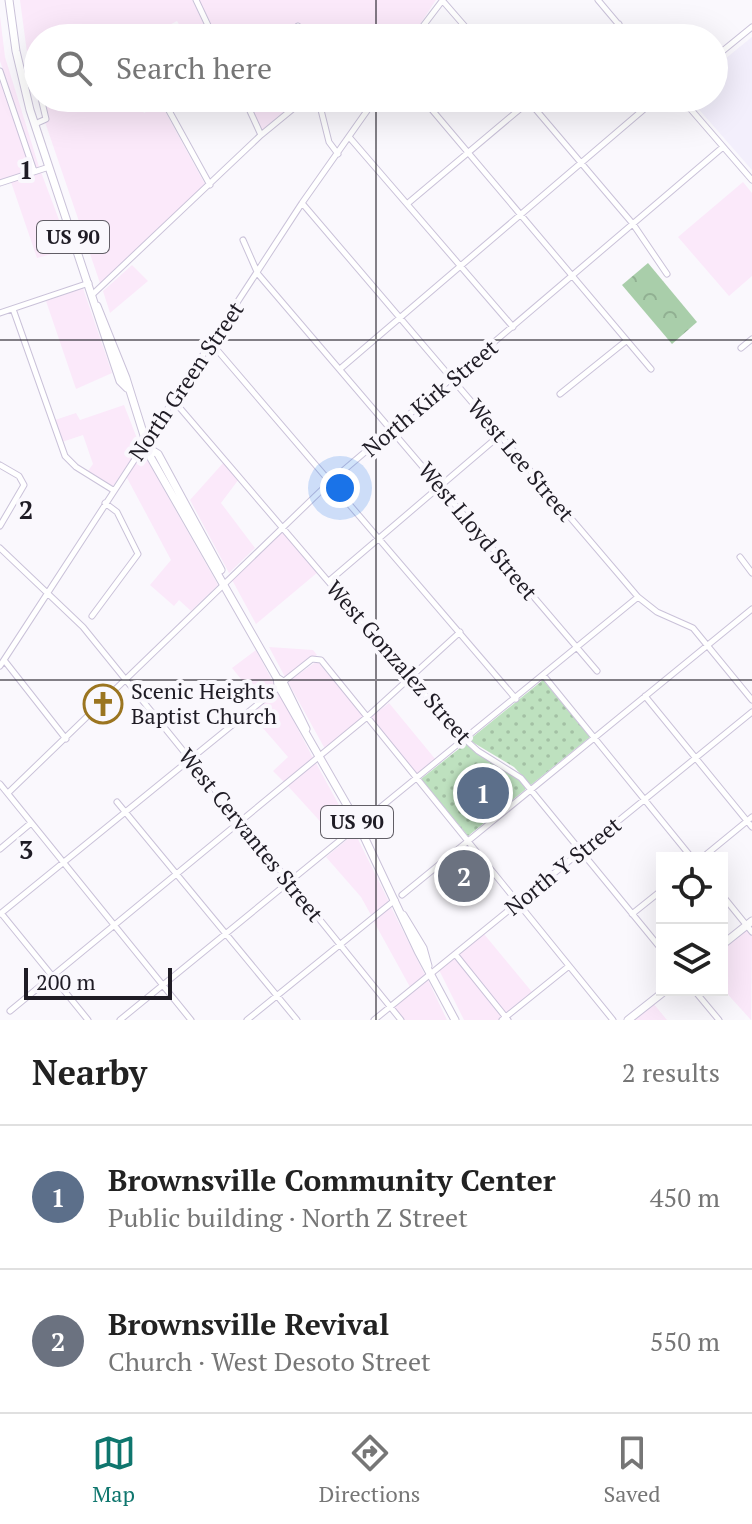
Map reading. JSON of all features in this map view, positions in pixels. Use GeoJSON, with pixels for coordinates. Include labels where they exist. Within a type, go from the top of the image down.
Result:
{"type":"FeatureCollection","features":[{"type":"Feature","properties":{"kind":"main road","name":"US 90"},"geometry":{"type":"LineString","coordinates":[[9,0],[24,86]]}},
{"type":"Feature","properties":{"kind":"main road","name":"US 90"},"geometry":{"type":"LineString","coordinates":[[32,112],[148,445],[158,454],[223,579],[399,897],[403,915],[423,948],[455,1020]]}},
{"type":"Feature","properties":{"kind":"main road"},"geometry":{"type":"LineString","coordinates":[[728,941],[750,926]]}},
{"type":"Feature","properties":{"kind":"main road"},"geometry":{"type":"LineString","coordinates":[[628,1020],[658,996]]}},
{"type":"Feature","properties":{"kind":"street"},"geometry":{"type":"LineString","coordinates":[[196,0],[207,24]]}},
{"type":"Feature","properties":{"kind":"street"},"geometry":{"type":"LineString","coordinates":[[425,24],[443,0],[463,24]]}},
{"type":"Feature","properties":{"kind":"street"},"geometry":{"type":"LineString","coordinates":[[598,0],[619,24]]}},
{"type":"Feature","properties":{"kind":"street"},"geometry":{"type":"LineString","coordinates":[[728,47],[752,27]]}},
{"type":"Feature","properties":{"kind":"street"},"geometry":{"type":"LineString","coordinates":[[0,71],[34,171]]}},
{"type":"Feature","properties":{"kind":"street"},"geometry":{"type":"LineString","coordinates":[[35,124],[46,119],[44,112]]}},
{"type":"Feature","properties":{"kind":"street"},"geometry":{"type":"LineString","coordinates":[[170,112],[210,185]]}},
{"type":"Feature","properties":{"kind":"street"},"geometry":{"type":"LineString","coordinates":[[250,112],[261,135]]}},
{"type":"Feature","properties":{"kind":"street"},"geometry":{"type":"LineString","coordinates":[[93,294],[289,112]]}},
{"type":"Feature","properties":{"kind":"street"},"geometry":{"type":"LineString","coordinates":[[322,112],[329,142],[338,154]]}},
{"type":"Feature","properties":{"kind":"street","name":"North Green Street"},"geometry":{"type":"LineString","coordinates":[[3,661],[113,490],[148,445],[302,203],[367,112]]}},
{"type":"Feature","properties":{"kind":"street"},"geometry":{"type":"LineString","coordinates":[[434,112],[651,369]]}},
{"type":"Feature","properties":{"kind":"street"},"geometry":{"type":"LineString","coordinates":[[407,204],[514,112]]}},
{"type":"Feature","properties":{"kind":"street"},"geometry":{"type":"LineString","coordinates":[[540,112],[633,224],[667,274]]}},
{"type":"Feature","properties":{"kind":"street"},"geometry":{"type":"LineString","coordinates":[[340,369],[641,112]]}},
{"type":"Feature","properties":{"kind":"street"},"geometry":{"type":"LineString","coordinates":[[693,112],[752,180]]}},
{"type":"Feature","properties":{"kind":"street"},"geometry":{"type":"LineString","coordinates":[[350,138],[513,327]]}},
{"type":"Feature","properties":{"kind":"street","name":"North Kirk Street"},"geometry":{"type":"LineString","coordinates":[[8,793],[66,739],[223,579],[282,525],[723,147]]}},
{"type":"Feature","properties":{"kind":"street"},"geometry":{"type":"LineString","coordinates":[[0,183],[49,167]]}},
{"type":"Feature","properties":{"kind":"street","name":"West Lee Street"},"geometry":{"type":"LineString","coordinates":[[302,203],[638,597],[657,612],[693,628],[752,700]]}},
{"type":"Feature","properties":{"kind":"street","name":"West Lloyd Street"},"geometry":{"type":"LineString","coordinates":[[243,240],[258,274],[597,671]]}},
{"type":"Feature","properties":{"kind":"street"},"geometry":{"type":"LineString","coordinates":[[0,313],[89,283]]}},
{"type":"Feature","properties":{"kind":"street"},"geometry":{"type":"LineString","coordinates":[[13,309],[65,456],[72,465],[113,490]]}},
{"type":"Feature","properties":{"kind":"street"},"geometry":{"type":"LineString","coordinates":[[741,348],[752,339]]}},
{"type":"Feature","properties":{"kind":"street"},"geometry":{"type":"LineString","coordinates":[[560,394],[626,341]]}},
{"type":"Feature","properties":{"kind":"street"},"geometry":{"type":"LineString","coordinates":[[212,344],[516,699]]}},
{"type":"Feature","properties":{"kind":"street","name":"West Gonzalez Street"},"geometry":{"type":"LineString","coordinates":[[174,401],[282,525],[409,679],[465,740],[512,769],[656,943]]}},
{"type":"Feature","properties":{"kind":"street"},"geometry":{"type":"LineString","coordinates":[[329,581],[500,435]]}},
{"type":"Feature","properties":{"kind":"street"},"geometry":{"type":"LineString","coordinates":[[0,465],[19,476],[24,485],[0,526]]}},
{"type":"Feature","properties":{"kind":"street"},"geometry":{"type":"LineString","coordinates":[[92,616],[135,563],[138,554],[117,512],[105,503]]}},
{"type":"Feature","properties":{"kind":"street","name":"West Cervantes Street"},"geometry":{"type":"LineString","coordinates":[[0,548],[77,620],[401,1020]]}},
{"type":"Feature","properties":{"kind":"street"},"geometry":{"type":"LineString","coordinates":[[740,557],[752,573]]}},
{"type":"Feature","properties":{"kind":"street"},"geometry":{"type":"LineString","coordinates":[[120,1020],[638,597]]}},
{"type":"Feature","properties":{"kind":"street"},"geometry":{"type":"LineString","coordinates":[[247,1020],[752,609]]}},
{"type":"Feature","properties":{"kind":"street"},"geometry":{"type":"LineString","coordinates":[[10,1011],[113,923],[321,756],[460,632]]}},
{"type":"Feature","properties":{"kind":"street"},"geometry":{"type":"LineString","coordinates":[[0,651],[3,661],[66,739]]}},
{"type":"Feature","properties":{"kind":"street"},"geometry":{"type":"LineString","coordinates":[[88,1020],[1,914],[280,682],[317,658],[613,1020]]}},
{"type":"Feature","properties":{"kind":"street"},"geometry":{"type":"LineString","coordinates":[[544,676],[687,852]]}},
{"type":"Feature","properties":{"kind":"street"},"geometry":{"type":"LineString","coordinates":[[645,696],[750,819],[752,827]]}},
{"type":"Feature","properties":{"kind":"street","name":"North Y Street"},"geometry":{"type":"LineString","coordinates":[[374,1020],[430,969],[455,954],[752,712]]}},
{"type":"Feature","properties":{"kind":"street"},"geometry":{"type":"LineString","coordinates":[[0,784],[191,1020]]}},
{"type":"Feature","properties":{"kind":"street"},"geometry":{"type":"LineString","coordinates":[[117,802],[297,1020]]}},
{"type":"Feature","properties":{"kind":"street"},"geometry":{"type":"LineString","coordinates":[[709,852],[750,819]]}},
{"type":"Feature","properties":{"kind":"street"},"geometry":{"type":"LineString","coordinates":[[0,849],[31,823]]}},
{"type":"Feature","properties":{"kind":"street"},"geometry":{"type":"LineString","coordinates":[[632,914],[656,895]]}},
{"type":"Feature","properties":{"kind":"street"},"geometry":{"type":"LineString","coordinates":[[728,902],[750,926]]}},
{"type":"Feature","properties":{"kind":"street"},"geometry":{"type":"LineString","coordinates":[[455,954],[505,1019],[569,966]]}},
{"type":"Feature","properties":{"kind":"street"},"geometry":{"type":"LineString","coordinates":[[699,996],[719,1020]]}},
{"type":"Feature","properties":{"kind":"shaded area"},"geometry":{"type":"Polygon","coordinates":[[[20,0],[192,0],[204,24],[179,24],[177,21],[171,24],[24,24],[24,30],[20,0]]]}},
{"type":"Feature","properties":{"kind":"shaded area"},"geometry":{"type":"Polygon","coordinates":[[[199,0],[436,0],[420,24],[210,24],[199,0]]]}},
{"type":"Feature","properties":{"kind":"shaded area"},"geometry":{"type":"Polygon","coordinates":[[[0,16],[5,57],[39,167],[36,168],[0,61],[0,16]]]}},
{"type":"Feature","properties":{"kind":"shaded area"},"geometry":{"type":"Polygon","coordinates":[[[752,37],[752,170],[701,112],[728,112],[728,57],[752,37]]]}},
{"type":"Feature","properties":{"kind":"shaded area"},"geometry":{"type":"Polygon","coordinates":[[[0,79],[31,170],[0,180],[0,79]]]}},
{"type":"Feature","properties":{"kind":"shaded area"},"geometry":{"type":"Polygon","coordinates":[[[48,112],[165,112],[206,186],[101,286],[45,122],[49,118],[48,112]]]}},
{"type":"Feature","properties":{"kind":"shaded area"},"geometry":{"type":"Polygon","coordinates":[[[254,112],[283,112],[262,130],[254,112]]]}},
{"type":"Feature","properties":{"kind":"shaded area"},"geometry":{"type":"Polygon","coordinates":[[[41,172],[70,249],[37,258],[11,182],[41,172]]]}},
{"type":"Feature","properties":{"kind":"shaded area"},"geometry":{"type":"Polygon","coordinates":[[[743,182],[752,193],[752,276],[729,296],[678,237],[743,182]]]}},
{"type":"Feature","properties":{"kind":"shaded area"},"geometry":{"type":"Polygon","coordinates":[[[132,265],[148,281],[110,313],[103,291],[132,265]]]}},
{"type":"Feature","properties":{"kind":"shaded area"},"geometry":{"type":"Polygon","coordinates":[[[83,288],[112,373],[76,389],[46,301],[83,288]]]}},
{"type":"Feature","properties":{"kind":"shaded area"},"geometry":{"type":"Polygon","coordinates":[[[124,405],[140,446],[113,486],[88,471],[93,464],[83,435],[62,442],[55,420],[76,413],[80,420],[124,405]]]}},
{"type":"Feature","properties":{"kind":"shaded area"},"geometry":{"type":"Polygon","coordinates":[[[142,451],[218,585],[191,611],[179,600],[174,606],[150,585],[171,560],[126,476],[142,451]]]}},
{"type":"Feature","properties":{"kind":"shaded area"},"geometry":{"type":"Polygon","coordinates":[[[224,462],[239,479],[221,503],[255,548],[229,573],[190,500],[224,462]]]}},
{"type":"Feature","properties":{"kind":"shaded area"},"geometry":{"type":"Polygon","coordinates":[[[282,529],[318,572],[256,624],[231,578],[282,529]]]}},
{"type":"Feature","properties":{"kind":"shaded area"},"geometry":{"type":"Polygon","coordinates":[[[269,647],[313,650],[317,655],[285,677],[269,647]]]}},
{"type":"Feature","properties":{"kind":"shaded area"},"geometry":{"type":"Polygon","coordinates":[[[256,650],[275,686],[258,700],[232,668],[256,650]]]}},
{"type":"Feature","properties":{"kind":"shaded area"},"geometry":{"type":"Polygon","coordinates":[[[317,661],[364,717],[325,749],[288,682],[317,661]]]}},
{"type":"Feature","properties":{"kind":"shaded area"},"geometry":{"type":"Polygon","coordinates":[[[278,691],[313,758],[284,782],[273,771],[288,757],[250,713],[278,691]]]}},
{"type":"Feature","properties":{"kind":"shaded area"},"geometry":{"type":"Polygon","coordinates":[[[389,703],[436,760],[418,775],[371,717],[389,703]]]}},
{"type":"Feature","properties":{"kind":"shaded area"},"geometry":{"type":"Polygon","coordinates":[[[316,763],[352,829],[338,841],[287,785],[316,763]]]}},
{"type":"Feature","properties":{"kind":"shaded area"},"geometry":{"type":"Polygon","coordinates":[[[355,833],[389,902],[371,915],[361,897],[326,857],[355,833]]]}},
{"type":"Feature","properties":{"kind":"shaded area"},"geometry":{"type":"Polygon","coordinates":[[[391,907],[425,975],[410,987],[373,920],[391,907]]]}},
{"type":"Feature","properties":{"kind":"shaded area"},"geometry":{"type":"Polygon","coordinates":[[[746,929],[752,936],[751,1020],[728,995],[728,944],[746,929]]]}},
{"type":"Feature","properties":{"kind":"shaded area"},"geometry":{"type":"Polygon","coordinates":[[[484,934],[532,992],[506,1013],[459,954],[484,934]]]}},
{"type":"Feature","properties":{"kind":"shaded area"},"geometry":{"type":"Polygon","coordinates":[[[454,958],[502,1017],[498,1020],[464,1020],[439,970],[454,958]]]}},
{"type":"Feature","properties":{"kind":"shaded area"},"geometry":{"type":"Polygon","coordinates":[[[428,980],[447,1020],[405,1020],[394,1007],[428,980]]]}},
{"type":"Feature","properties":{"kind":"shaded area"},"geometry":{"type":"Polygon","coordinates":[[[653,1003],[667,1020],[632,1020],[653,1003]]]}},
{"type":"Feature","properties":{"kind":"green space"},"geometry":{"type":"Polygon","coordinates":[[[648,263],[697,322],[672,344],[622,285],[648,263]]]}},
{"type":"Feature","properties":{"kind":"green space"},"geometry":{"type":"Polygon","coordinates":[[[543,680],[590,737],[531,785],[514,767],[469,740],[543,680]]]}},
{"type":"Feature","properties":{"kind":"green space"},"geometry":{"type":"Polygon","coordinates":[[[465,744],[519,779],[526,789],[468,836],[421,779],[465,744]]]}},
{"type":"Feature","properties":{"kind":"place","name":"Scenic Heights Baptist Church"},"geometry":{"type":"Point","coordinates":[103,704]}},
{"type":"Feature","properties":{"kind":"place","name":"Brownsville Community Center"},"geometry":{"type":"Point","coordinates":[483,793]}},
{"type":"Feature","properties":{"kind":"place","name":"Brownsville Revival"},"geometry":{"type":"Point","coordinates":[464,876]}}]}
